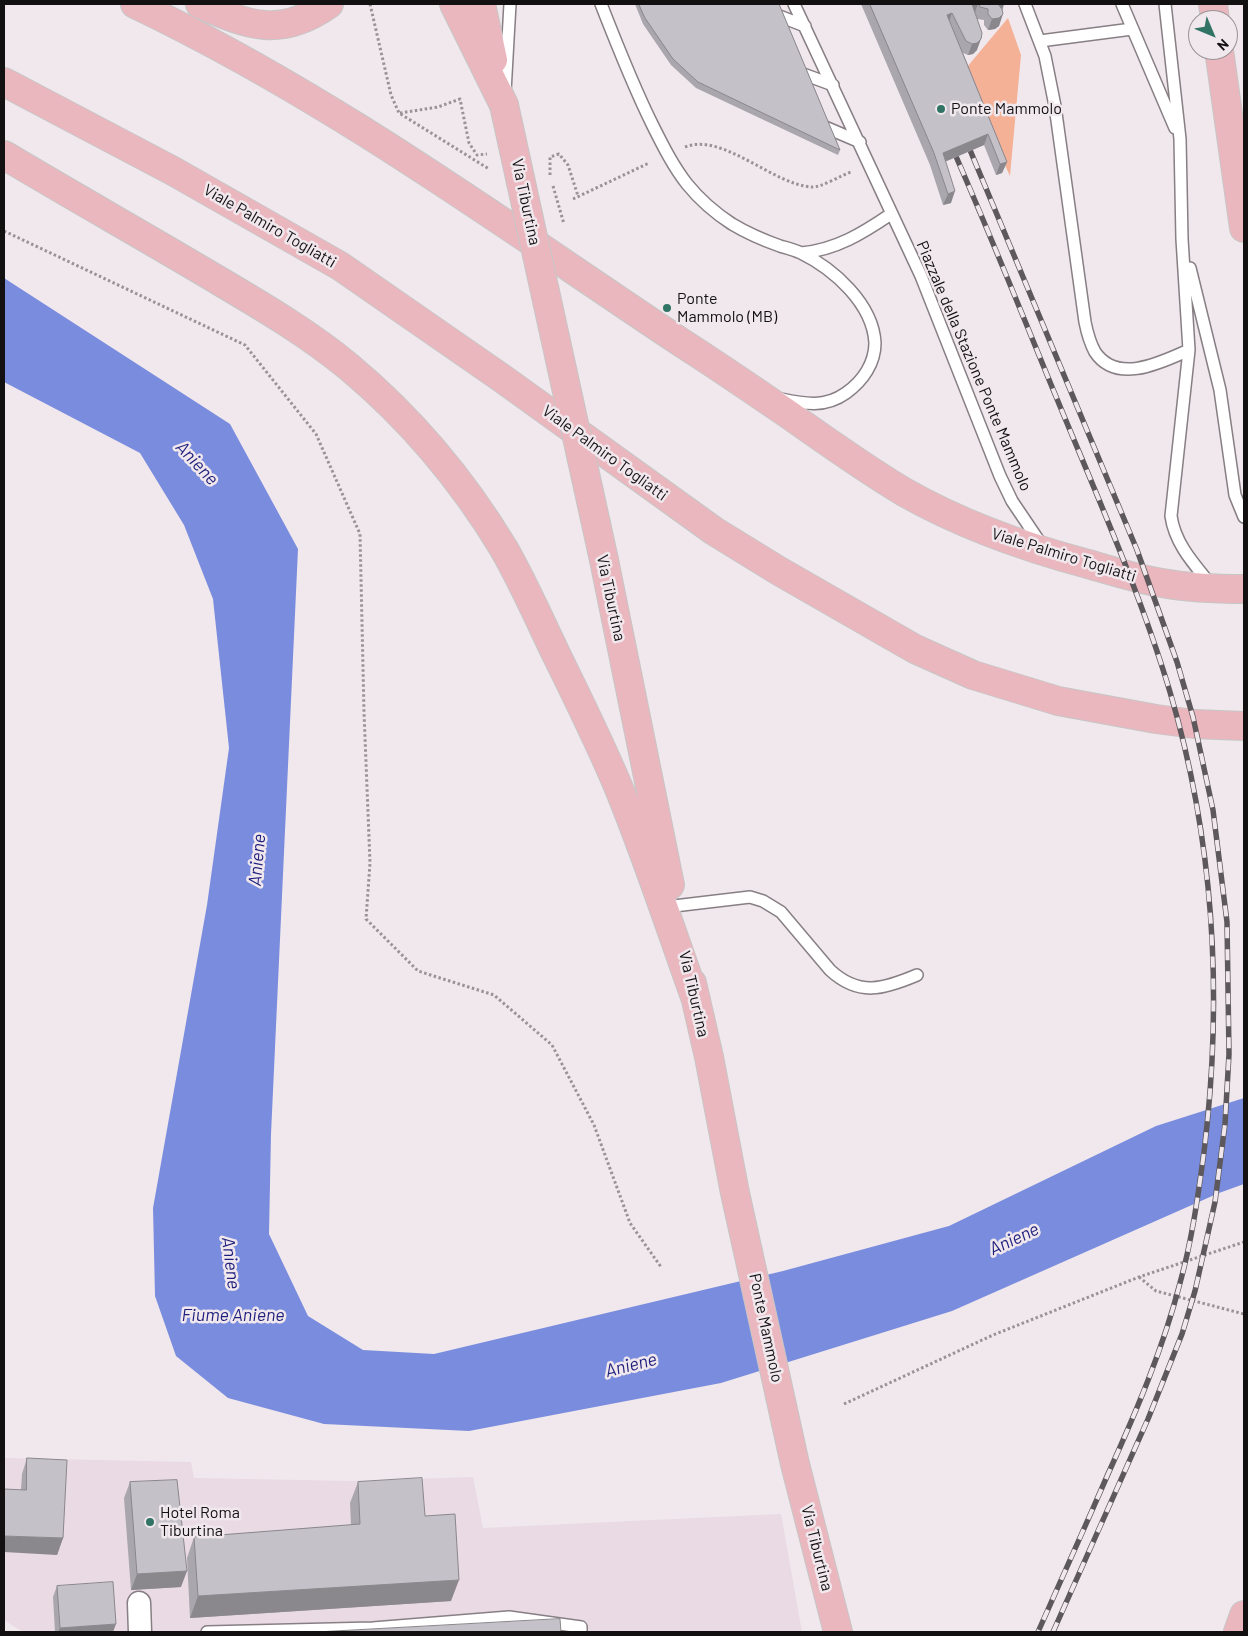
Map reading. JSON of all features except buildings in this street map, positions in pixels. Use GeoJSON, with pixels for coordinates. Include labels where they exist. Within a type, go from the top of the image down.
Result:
{"type":"FeatureCollection","features":[{"type":"Feature","properties":{"kind":"main road","name":"Viale Palmiro Togliatti"},"geometry":{"type":"LineString","coordinates":[[135,4],[186,28],[349,121],[478,204],[749,387],[860,465],[914,497],[978,529],[1048,554],[1160,583],[1244,589]]}},
{"type":"Feature","properties":{"kind":"main road"},"geometry":{"type":"LineString","coordinates":[[200,4],[240,21],[253,24],[275,25],[294,23],[329,4]]}},
{"type":"Feature","properties":{"kind":"main road"},"geometry":{"type":"LineString","coordinates":[[454,4],[504,105]]}},
{"type":"Feature","properties":{"kind":"main road","name":"Via Tiburtina"},"geometry":{"type":"LineString","coordinates":[[480,4],[515,150],[604,560],[674,906],[696,1000],[736,1193]]}},
{"type":"Feature","properties":{"kind":"main road"},"geometry":{"type":"LineString","coordinates":[[1220,60],[1244,228]]}},
{"type":"Feature","properties":{"kind":"main road","name":"Viale Palmiro Togliatti"},"geometry":{"type":"LineString","coordinates":[[4,82],[173,171],[340,266],[503,379],[714,531],[779,572],[915,649],[973,675],[1058,701],[1156,719],[1194,724],[1244,726]]}},
{"type":"Feature","properties":{"kind":"main road"},"geometry":{"type":"LineString","coordinates":[[4,155],[206,273],[317,342],[376,391],[440,459],[504,550],[588,718],[626,808],[696,1000]]}},
{"type":"Feature","properties":{"kind":"main road","name":"Ponte Mammolo"},"geometry":{"type":"LineString","coordinates":[[736,1193],[795,1464]]}},
{"type":"Feature","properties":{"kind":"main road","name":"Via Tiburtina"},"geometry":{"type":"LineString","coordinates":[[795,1464],[838,1632]]}},
{"type":"Feature","properties":{"kind":"main road"},"geometry":{"type":"LineString","coordinates":[[1238,1632],[1244,1615]]}},
{"type":"Feature","properties":{"kind":"street"},"geometry":{"type":"LineString","coordinates":[[139,1604],[140,1632]]}},
{"type":"Feature","properties":{"kind":"lane"},"geometry":{"type":"LineString","coordinates":[[504,105],[510,4]]}},
{"type":"Feature","properties":{"kind":"lane"},"geometry":{"type":"LineString","coordinates":[[601,4],[645,110],[668,155],[687,184],[713,211],[731,223],[761,239],[801,253],[838,279],[849,288],[862,304],[873,328],[875,349],[873,360],[862,379],[852,389],[830,402],[805,404],[779,399],[749,387]]}},
{"type":"Feature","properties":{"kind":"lane"},"geometry":{"type":"LineString","coordinates":[[748,4],[805,26]]}},
{"type":"Feature","properties":{"kind":"lane","name":"Piazzale della Stazione Ponte Mammolo"},"geometry":{"type":"LineString","coordinates":[[794,4],[870,163],[921,276],[1000,476],[1024,521],[1048,554]]}},
{"type":"Feature","properties":{"kind":"lane"},"geometry":{"type":"LineString","coordinates":[[1025,4],[1040,41],[1055,106],[1085,322],[1091,344],[1096,353],[1106,362],[1118,367],[1136,370],[1189,350]]}},
{"type":"Feature","properties":{"kind":"lane"},"geometry":{"type":"LineString","coordinates":[[1122,4],[1180,139]]}},
{"type":"Feature","properties":{"kind":"lane"},"geometry":{"type":"LineString","coordinates":[[1165,4],[1180,139],[1182,239],[1189,350],[1171,516],[1176,534],[1184,550],[1214,588]]}},
{"type":"Feature","properties":{"kind":"lane"},"geometry":{"type":"LineString","coordinates":[[1040,41],[1132,29]]}},
{"type":"Feature","properties":{"kind":"lane"},"geometry":{"type":"LineString","coordinates":[[786,67],[833,85]]}},
{"type":"Feature","properties":{"kind":"lane"},"geometry":{"type":"LineString","coordinates":[[809,120],[860,142]]}},
{"type":"Feature","properties":{"kind":"lane"},"geometry":{"type":"LineString","coordinates":[[801,253],[843,243],[892,214]]}},
{"type":"Feature","properties":{"kind":"lane"},"geometry":{"type":"LineString","coordinates":[[1182,239],[1220,390],[1235,494],[1244,517]]}},
{"type":"Feature","properties":{"kind":"lane"},"geometry":{"type":"LineString","coordinates":[[674,906],[750,897],[763,901],[781,912],[830,970],[852,986],[880,988],[892,986],[917,975]]}},
{"type":"Feature","properties":{"kind":"lane"},"geometry":{"type":"LineString","coordinates":[[206,1632],[374,1628],[509,1617],[581,1627],[581,1632]]}},
{"type":"Feature","properties":{"kind":"path"},"geometry":{"type":"LineString","coordinates":[[370,4],[390,95],[399,114],[492,171]]}},
{"type":"Feature","properties":{"kind":"path"},"geometry":{"type":"LineString","coordinates":[[399,114],[438,107],[460,99],[469,143],[478,155],[515,150]]}},
{"type":"Feature","properties":{"kind":"path"},"geometry":{"type":"LineString","coordinates":[[682,148],[691,145],[713,145],[793,183],[813,188],[870,163]]}},
{"type":"Feature","properties":{"kind":"path"},"geometry":{"type":"LineString","coordinates":[[564,224],[550,174],[550,157],[559,154],[568,165],[578,196]]}},
{"type":"Feature","properties":{"kind":"path"},"geometry":{"type":"LineString","coordinates":[[572,199],[656,160]]}},
{"type":"Feature","properties":{"kind":"path"},"geometry":{"type":"LineString","coordinates":[[4,231],[244,345],[316,434],[360,534],[370,862],[366,919],[418,971],[494,995],[552,1045],[594,1125],[630,1223],[661,1267]]}},
{"type":"Feature","properties":{"kind":"path"},"geometry":{"type":"LineString","coordinates":[[844,1404],[993,1335],[1139,1277],[1244,1242]]}},
{"type":"Feature","properties":{"kind":"path"},"geometry":{"type":"LineString","coordinates":[[1139,1277],[1156,1291],[1244,1314]]}},
{"type":"Feature","properties":{"kind":"shaded area"},"geometry":{"type":"Polygon","coordinates":[[[1008,18],[1021,55],[1010,176],[962,73],[1008,18]]]}},
{"type":"Feature","properties":{"kind":"shaded area"},"geometry":{"type":"Polygon","coordinates":[[[4,1458],[191,1462],[194,1478],[352,1481],[473,1477],[483,1528],[781,1514],[802,1632],[23,1632],[4,1620],[4,1458]]]}},
{"type":"Feature","properties":{"kind":"water","name":"Fiume Aniene"},"geometry":{"type":"Polygon","coordinates":[[[4,278],[230,424],[298,549],[271,1134],[269,1234],[308,1316],[363,1350],[434,1354],[783,1271],[949,1226],[1156,1126],[1244,1098],[1244,1184],[1219,1193],[952,1311],[721,1383],[469,1431],[324,1424],[228,1398],[176,1356],[155,1296],[153,1208],[207,905],[229,748],[213,599],[184,525],[140,453],[4,382],[4,278]]]}},
{"type":"Feature","properties":{"kind":"railway"},"geometry":{"type":"LineString","coordinates":[[965,138],[1137,550],[1177,662],[1193,717],[1213,810],[1227,922],[1229,1054],[1225,1124],[1215,1202],[1195,1291],[1182,1334],[1148,1419],[1053,1632]]}},
{"type":"Feature","properties":{"kind":"railway"},"geometry":{"type":"LineString","coordinates":[[951,145],[1117,544],[1158,655],[1185,748],[1197,805],[1211,920],[1213,1036],[1210,1094],[1204,1152],[1184,1267],[1166,1332],[1148,1380],[1038,1632]]}},
{"type":"Feature","properties":{"kind":"place","name":"Ponte Mammolo"},"geometry":{"type":"Point","coordinates":[941,109]}},
{"type":"Feature","properties":{"kind":"place","name":"Ponte Mammolo (MB)"},"geometry":{"type":"Point","coordinates":[667,308]}},
{"type":"Feature","properties":{"kind":"place","name":"Hotel Roma Tiburtina"},"geometry":{"type":"Point","coordinates":[150,1522]}},
{"type":"Feature","properties":{"kind":"water label","name":"Aniene"},"geometry":{"type":"Point","coordinates":[197,463]}},
{"type":"Feature","properties":{"kind":"water label","name":"Aniene"},"geometry":{"type":"Point","coordinates":[257,860]}},
{"type":"Feature","properties":{"kind":"water label","name":"Aniene"},"geometry":{"type":"Point","coordinates":[1014,1239]}},
{"type":"Feature","properties":{"kind":"water label","name":"Aniene"},"geometry":{"type":"Point","coordinates":[231,1263]}},
{"type":"Feature","properties":{"kind":"water label","name":"Aniene"},"geometry":{"type":"Point","coordinates":[631,1365]}}]}
